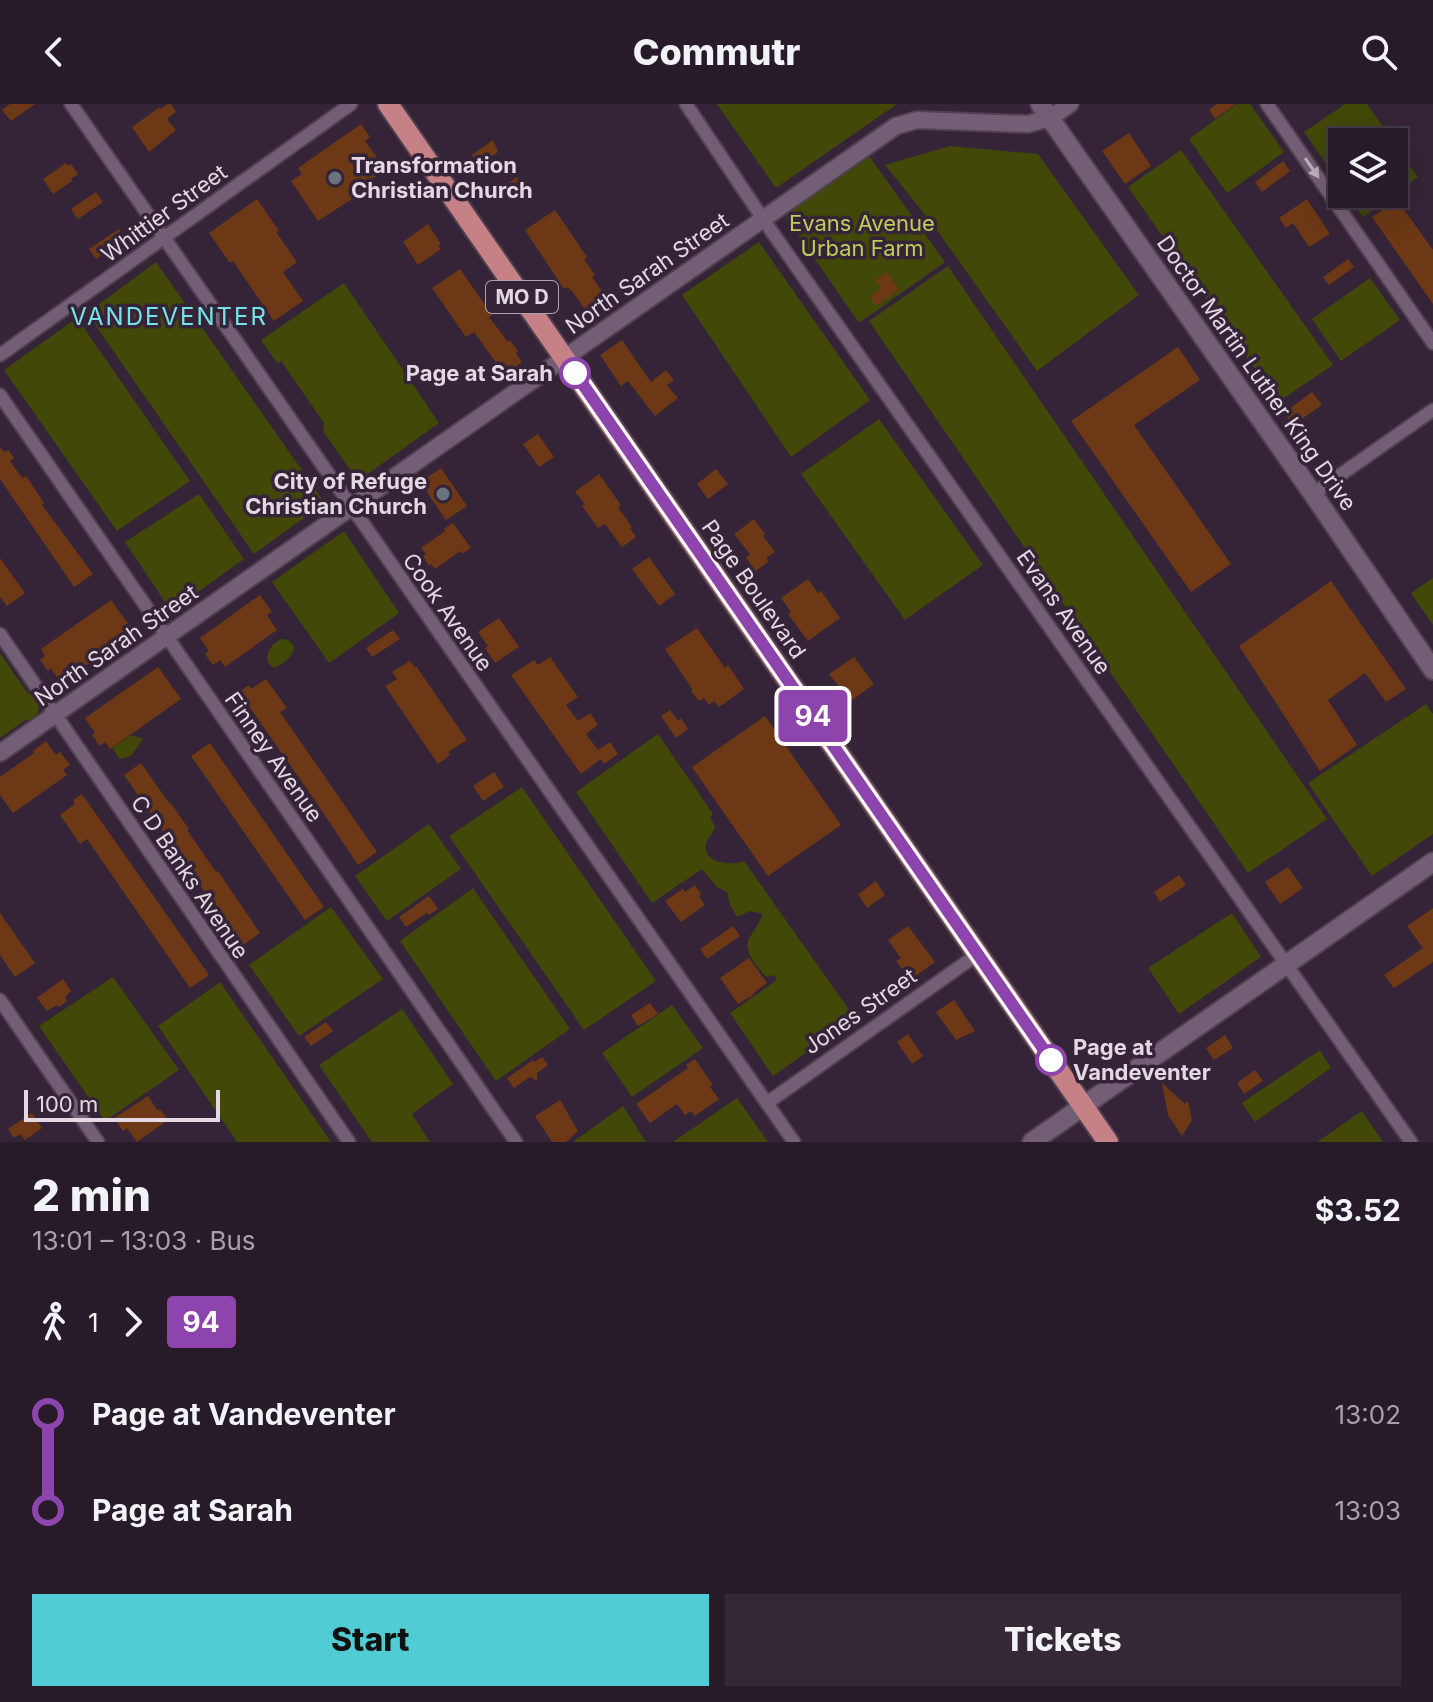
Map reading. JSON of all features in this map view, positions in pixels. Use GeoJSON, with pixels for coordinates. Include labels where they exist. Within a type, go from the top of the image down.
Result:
{"type":"FeatureCollection","features":[{"type":"Feature","properties":{"kind":"main road","name":"Page Boulevard"},"geometry":{"type":"LineString","coordinates":[[388,104],[1108,1142]]}},
{"type":"Feature","properties":{"kind":"main road","name":"Doctor Martin Luther King Drive"},"geometry":{"type":"LineString","coordinates":[[1045,111],[1433,670]]}},
{"type":"Feature","properties":{"kind":"main road"},"geometry":{"type":"LineString","coordinates":[[1032,1142],[1433,862]]}},
{"type":"Feature","properties":{"kind":"street","name":"Cook Avenue"},"geometry":{"type":"LineString","coordinates":[[71,104],[794,1142]]}},
{"type":"Feature","properties":{"kind":"street","name":"Whittier Street"},"geometry":{"type":"LineString","coordinates":[[0,355],[351,104]]}},
{"type":"Feature","properties":{"kind":"street","name":"Evans Avenue"},"geometry":{"type":"LineString","coordinates":[[686,104],[763,219],[1411,1142]]}},
{"type":"Feature","properties":{"kind":"street","name":"North Sarah Street"},"geometry":{"type":"LineString","coordinates":[[0,753],[896,126],[917,120],[1028,124],[1045,111],[1070,104]]}},
{"type":"Feature","properties":{"kind":"street"},"geometry":{"type":"LineString","coordinates":[[1267,104],[1433,343]]}},
{"type":"Feature","properties":{"kind":"street","name":"Finney Avenue"},"geometry":{"type":"LineString","coordinates":[[0,395],[516,1142]]}},
{"type":"Feature","properties":{"kind":"street"},"geometry":{"type":"LineString","coordinates":[[1313,494],[1433,410]]}},
{"type":"Feature","properties":{"kind":"street","name":"C D Banks Avenue"},"geometry":{"type":"LineString","coordinates":[[0,634],[349,1142]]}},
{"type":"Feature","properties":{"kind":"street","name":"Jones Street"},"geometry":{"type":"LineString","coordinates":[[767,1103],[978,954]]}},
{"type":"Feature","properties":{"kind":"street"},"geometry":{"type":"LineString","coordinates":[[0,1000],[98,1142]]}},
{"type":"Feature","properties":{"kind":"green space"},"geometry":{"type":"Polygon","coordinates":[[[717,104],[897,104],[776,188],[717,104]]]}},
{"type":"Feature","properties":{"kind":"green space"},"geometry":{"type":"Polygon","coordinates":[[[1237,104],[1250,104],[1284,152],[1227,193],[1189,139],[1237,104]]]}},
{"type":"Feature","properties":{"kind":"green space"},"geometry":{"type":"Polygon","coordinates":[[[1345,104],[1367,104],[1384,128],[1328,128],[1328,166],[1304,132],[1345,104]]]}},
{"type":"Feature","properties":{"kind":"green space"},"geometry":{"type":"Polygon","coordinates":[[[950,146],[1038,154],[1139,295],[1037,371],[934,226],[885,165],[950,146]]]}},
{"type":"Feature","properties":{"kind":"green space"},"geometry":{"type":"Polygon","coordinates":[[[1181,150],[1333,365],[1278,402],[1128,187],[1181,150]]]}},
{"type":"Feature","properties":{"kind":"green space","name":"Evans Avenue Urban Farm"},"geometry":{"type":"Polygon","coordinates":[[[869,156],[945,262],[859,323],[786,217],[869,156]]]}},
{"type":"Feature","properties":{"kind":"green space"},"geometry":{"type":"Polygon","coordinates":[[[1408,163],[1418,177],[1408,184],[1408,163]]]}},
{"type":"Feature","properties":{"kind":"green space"},"geometry":{"type":"Polygon","coordinates":[[[1357,208],[1375,208],[1363,217],[1357,208]]]}},
{"type":"Feature","properties":{"kind":"green space"},"geometry":{"type":"Polygon","coordinates":[[[759,242],[870,400],[791,457],[682,295],[759,242]]]}},
{"type":"Feature","properties":{"kind":"green space"},"geometry":{"type":"Polygon","coordinates":[[[156,262],[325,503],[254,554],[87,313],[156,262]]]}},
{"type":"Feature","properties":{"kind":"green space"},"geometry":{"type":"Polygon","coordinates":[[[948,266],[1327,819],[1248,873],[869,321],[948,266]]]}},
{"type":"Feature","properties":{"kind":"green space"},"geometry":{"type":"Polygon","coordinates":[[[1370,278],[1400,320],[1341,361],[1312,319],[1370,278]]]}},
{"type":"Feature","properties":{"kind":"green space"},"geometry":{"type":"Polygon","coordinates":[[[344,283],[439,423],[358,481],[323,431],[324,423],[281,361],[277,363],[261,340],[344,283]]]}},
{"type":"Feature","properties":{"kind":"green space"},"geometry":{"type":"Polygon","coordinates":[[[77,318],[190,481],[117,531],[4,370],[77,318]]]}},
{"type":"Feature","properties":{"kind":"green space"},"geometry":{"type":"Polygon","coordinates":[[[879,419],[983,565],[905,620],[801,474],[879,419]]]}},
{"type":"Feature","properties":{"kind":"green space"},"geometry":{"type":"Polygon","coordinates":[[[199,494],[244,559],[171,611],[125,542],[199,494]]]}},
{"type":"Feature","properties":{"kind":"green space"},"geometry":{"type":"Polygon","coordinates":[[[344,531],[399,613],[329,663],[272,582],[344,531]]]}},
{"type":"Feature","properties":{"kind":"green space"},"geometry":{"type":"Polygon","coordinates":[[[1433,578],[1433,625],[1411,593],[1433,578]]]}},
{"type":"Feature","properties":{"kind":"green space"},"geometry":{"type":"Polygon","coordinates":[[[281,639],[288,640],[294,650],[287,660],[274,668],[268,663],[268,652],[281,639]]]}},
{"type":"Feature","properties":{"kind":"green space"},"geometry":{"type":"Polygon","coordinates":[[[0,653],[26,691],[37,699],[39,707],[37,715],[0,738],[0,653]]]}},
{"type":"Feature","properties":{"kind":"green space"},"geometry":{"type":"Polygon","coordinates":[[[1426,704],[1433,714],[1433,834],[1372,876],[1308,783],[1426,704]]]}},
{"type":"Feature","properties":{"kind":"green space"},"geometry":{"type":"Polygon","coordinates":[[[658,734],[713,814],[710,818],[715,826],[706,844],[709,856],[726,863],[744,861],[855,1018],[773,1076],[730,1013],[777,980],[774,975],[766,977],[748,948],[750,937],[763,914],[750,911],[737,917],[727,892],[717,887],[702,869],[652,903],[576,792],[658,734]]]}},
{"type":"Feature","properties":{"kind":"green space"},"geometry":{"type":"Polygon","coordinates":[[[131,735],[143,739],[131,756],[120,759],[112,748],[131,735]]]}},
{"type":"Feature","properties":{"kind":"green space"},"geometry":{"type":"Polygon","coordinates":[[[522,787],[656,981],[584,1030],[449,836],[522,787]]]}},
{"type":"Feature","properties":{"kind":"green space"},"geometry":{"type":"Polygon","coordinates":[[[429,824],[461,869],[387,921],[355,876],[429,824]]]}},
{"type":"Feature","properties":{"kind":"green space"},"geometry":{"type":"Polygon","coordinates":[[[473,888],[570,1029],[496,1081],[400,941],[473,888]]]}},
{"type":"Feature","properties":{"kind":"green space"},"geometry":{"type":"Polygon","coordinates":[[[331,907],[383,979],[299,1036],[249,965],[331,907]]]}},
{"type":"Feature","properties":{"kind":"green space"},"geometry":{"type":"Polygon","coordinates":[[[1232,913],[1261,957],[1179,1014],[1148,968],[1232,913]]]}},
{"type":"Feature","properties":{"kind":"green space"},"geometry":{"type":"Polygon","coordinates":[[[113,977],[179,1070],[105,1121],[39,1026],[113,977]]]}},
{"type":"Feature","properties":{"kind":"green space"},"geometry":{"type":"Polygon","coordinates":[[[220,982],[331,1142],[237,1142],[158,1026],[220,982]]]}},
{"type":"Feature","properties":{"kind":"green space"},"geometry":{"type":"Polygon","coordinates":[[[672,1005],[703,1048],[632,1097],[602,1053],[672,1005]]]}},
{"type":"Feature","properties":{"kind":"green space"},"geometry":{"type":"Polygon","coordinates":[[[402,1009],[453,1084],[412,1114],[430,1142],[372,1142],[319,1065],[402,1009]]]}},
{"type":"Feature","properties":{"kind":"green space"},"geometry":{"type":"Polygon","coordinates":[[[1320,1050],[1331,1068],[1255,1122],[1242,1103],[1320,1050]]]}},
{"type":"Feature","properties":{"kind":"green space"},"geometry":{"type":"Polygon","coordinates":[[[737,1098],[768,1142],[673,1142],[737,1098]]]}},
{"type":"Feature","properties":{"kind":"green space"},"geometry":{"type":"Polygon","coordinates":[[[623,1106],[646,1142],[573,1142],[623,1106]]]}},
{"type":"Feature","properties":{"kind":"green space"},"geometry":{"type":"Polygon","coordinates":[[[1362,1111],[1383,1142],[1317,1142],[1362,1111]]]}},
{"type":"Feature","properties":{"kind":"building"},"geometry":{"type":"Polygon","coordinates":[[[10,104],[35,104],[11,121],[2,110],[10,104]]]}},
{"type":"Feature","properties":{"kind":"building"},"geometry":{"type":"Polygon","coordinates":[[[168,104],[176,112],[167,119],[176,130],[149,152],[132,127],[168,104]]]}},
{"type":"Feature","properties":{"kind":"building"},"geometry":{"type":"Polygon","coordinates":[[[1217,104],[1236,104],[1215,119],[1209,110],[1217,104]]]}},
{"type":"Feature","properties":{"kind":"building","name":"Transformation Christian Church"},"geometry":{"type":"Polygon","coordinates":[[[361,124],[370,137],[365,141],[386,170],[366,183],[369,188],[318,221],[291,181],[302,174],[298,168],[361,124]]]}},
{"type":"Feature","properties":{"kind":"building"},"geometry":{"type":"Polygon","coordinates":[[[1129,133],[1151,166],[1125,184],[1102,151],[1129,133]]]}},
{"type":"Feature","properties":{"kind":"building"},"geometry":{"type":"Polygon","coordinates":[[[493,140],[498,152],[480,165],[472,155],[493,140]]]}},
{"type":"Feature","properties":{"kind":"building"},"geometry":{"type":"Polygon","coordinates":[[[1283,161],[1290,171],[1262,192],[1255,182],[1283,161]]]}},
{"type":"Feature","properties":{"kind":"building"},"geometry":{"type":"Polygon","coordinates":[[[66,163],[68,166],[71,164],[78,174],[53,194],[43,179],[66,163]]]}},
{"type":"Feature","properties":{"kind":"building"},"geometry":{"type":"Polygon","coordinates":[[[517,177],[525,189],[508,200],[500,189],[517,177]]]}},
{"type":"Feature","properties":{"kind":"building"},"geometry":{"type":"Polygon","coordinates":[[[96,192],[103,202],[78,219],[71,209],[96,192]]]}},
{"type":"Feature","properties":{"kind":"building"},"geometry":{"type":"Polygon","coordinates":[[[257,199],[297,262],[283,272],[303,301],[274,321],[233,261],[230,263],[209,233],[257,199]]]}},
{"type":"Feature","properties":{"kind":"building"},"geometry":{"type":"Polygon","coordinates":[[[1307,199],[1330,234],[1309,247],[1293,223],[1286,228],[1279,218],[1307,199]]]}},
{"type":"Feature","properties":{"kind":"building"},"geometry":{"type":"Polygon","coordinates":[[[1385,208],[1403,208],[1433,250],[1433,304],[1372,217],[1385,208]]]}},
{"type":"Feature","properties":{"kind":"building"},"geometry":{"type":"Polygon","coordinates":[[[555,210],[587,257],[584,259],[595,275],[592,277],[608,300],[588,314],[572,291],[567,287],[564,289],[525,230],[555,210]]]}},
{"type":"Feature","properties":{"kind":"building"},"geometry":{"type":"Polygon","coordinates":[[[428,224],[441,249],[418,265],[403,242],[428,224]]]}},
{"type":"Feature","properties":{"kind":"building"},"geometry":{"type":"Polygon","coordinates":[[[119,229],[126,239],[96,259],[89,249],[119,229]]]}},
{"type":"Feature","properties":{"kind":"building"},"geometry":{"type":"Polygon","coordinates":[[[1348,259],[1354,267],[1329,285],[1323,277],[1348,259]]]}},
{"type":"Feature","properties":{"kind":"building"},"geometry":{"type":"Polygon","coordinates":[[[460,269],[492,315],[489,317],[518,351],[516,353],[522,362],[505,375],[474,332],[466,337],[432,288],[460,269]]]}},
{"type":"Feature","properties":{"kind":"building"},"geometry":{"type":"Polygon","coordinates":[[[887,272],[899,290],[876,306],[870,296],[881,289],[875,280],[887,272]]]}},
{"type":"Feature","properties":{"kind":"building"},"geometry":{"type":"Polygon","coordinates":[[[622,340],[651,382],[666,370],[674,380],[667,385],[678,398],[655,416],[628,381],[621,386],[600,355],[622,340]]]}},
{"type":"Feature","properties":{"kind":"building"},"geometry":{"type":"Polygon","coordinates":[[[1178,347],[1200,380],[1134,425],[1231,564],[1191,592],[1071,421],[1178,347]]]}},
{"type":"Feature","properties":{"kind":"building"},"geometry":{"type":"Polygon","coordinates":[[[1312,392],[1322,405],[1293,425],[1284,413],[1312,392]]]}},
{"type":"Feature","properties":{"kind":"building"},"geometry":{"type":"Polygon","coordinates":[[[538,434],[554,457],[539,467],[523,444],[538,434]]]}},
{"type":"Feature","properties":{"kind":"building"},"geometry":{"type":"Polygon","coordinates":[[[0,447],[4,452],[8,450],[14,458],[10,461],[22,478],[26,476],[44,503],[42,505],[93,574],[74,587],[0,479],[0,447]]]}},
{"type":"Feature","properties":{"kind":"building","name":"City of Refuge Christian Church"},"geometry":{"type":"Polygon","coordinates":[[[441,468],[467,506],[446,520],[420,482],[441,468]]]}},
{"type":"Feature","properties":{"kind":"building"},"geometry":{"type":"Polygon","coordinates":[[[716,469],[728,484],[708,499],[697,484],[716,469]]]}},
{"type":"Feature","properties":{"kind":"building"},"geometry":{"type":"Polygon","coordinates":[[[599,474],[621,505],[618,507],[636,537],[622,547],[605,524],[598,528],[575,492],[599,474]]]}},
{"type":"Feature","properties":{"kind":"building"},"geometry":{"type":"Polygon","coordinates":[[[754,519],[775,552],[756,571],[746,558],[750,554],[734,534],[754,519]]]}},
{"type":"Feature","properties":{"kind":"building"},"geometry":{"type":"Polygon","coordinates":[[[453,523],[471,548],[462,554],[460,551],[435,569],[431,564],[429,566],[421,548],[453,523]]]}},
{"type":"Feature","properties":{"kind":"building"},"geometry":{"type":"Polygon","coordinates":[[[649,557],[675,594],[659,606],[632,569],[649,557]]]}},
{"type":"Feature","properties":{"kind":"building"},"geometry":{"type":"Polygon","coordinates":[[[0,558],[25,593],[7,606],[0,597],[0,558]]]}},
{"type":"Feature","properties":{"kind":"building"},"geometry":{"type":"Polygon","coordinates":[[[808,579],[818,593],[821,591],[840,618],[808,641],[788,614],[791,612],[781,598],[808,579]]]}},
{"type":"Feature","properties":{"kind":"building"},"geometry":{"type":"Polygon","coordinates":[[[1331,581],[1406,689],[1386,702],[1365,673],[1328,700],[1357,745],[1320,771],[1239,646],[1331,581]]]}},
{"type":"Feature","properties":{"kind":"building"},"geometry":{"type":"Polygon","coordinates":[[[260,595],[272,612],[267,615],[277,630],[225,667],[220,660],[213,665],[205,654],[209,651],[200,638],[260,595]]]}},
{"type":"Feature","properties":{"kind":"building"},"geometry":{"type":"Polygon","coordinates":[[[111,600],[134,632],[61,683],[51,668],[48,671],[40,660],[45,656],[41,649],[111,600]]]}},
{"type":"Feature","properties":{"kind":"building"},"geometry":{"type":"Polygon","coordinates":[[[499,618],[519,647],[495,663],[478,632],[499,618]]]}},
{"type":"Feature","properties":{"kind":"building"},"geometry":{"type":"Polygon","coordinates":[[[697,628],[744,689],[719,707],[714,701],[709,705],[704,698],[699,701],[665,649],[697,628]]]}},
{"type":"Feature","properties":{"kind":"building"},"geometry":{"type":"Polygon","coordinates":[[[393,630],[400,639],[372,657],[366,648],[393,630]]]}},
{"type":"Feature","properties":{"kind":"building"},"geometry":{"type":"Polygon","coordinates":[[[550,657],[578,697],[566,705],[578,721],[590,713],[598,725],[586,734],[598,750],[610,742],[618,754],[604,764],[601,759],[581,774],[511,675],[534,660],[538,665],[550,657]]]}},
{"type":"Feature","properties":{"kind":"building"},"geometry":{"type":"Polygon","coordinates":[[[854,657],[874,684],[851,701],[829,674],[854,657]]]}},
{"type":"Feature","properties":{"kind":"building"},"geometry":{"type":"Polygon","coordinates":[[[410,661],[467,740],[448,752],[450,755],[438,764],[385,686],[397,679],[392,672],[410,661]]]}},
{"type":"Feature","properties":{"kind":"building"},"geometry":{"type":"Polygon","coordinates":[[[158,667],[181,699],[110,749],[105,742],[100,746],[85,718],[158,667]]]}},
{"type":"Feature","properties":{"kind":"building"},"geometry":{"type":"Polygon","coordinates":[[[266,679],[287,708],[280,712],[377,852],[358,865],[239,692],[249,685],[251,689],[266,679]]]}},
{"type":"Feature","properties":{"kind":"building"},"geometry":{"type":"Polygon","coordinates":[[[670,710],[678,721],[681,718],[688,729],[676,738],[661,716],[670,710]]]}},
{"type":"Feature","properties":{"kind":"building"},"geometry":{"type":"Polygon","coordinates":[[[765,716],[841,825],[768,876],[692,767],[765,716]]]}},
{"type":"Feature","properties":{"kind":"building"},"geometry":{"type":"Polygon","coordinates":[[[46,741],[56,755],[60,752],[70,765],[63,770],[67,775],[13,813],[0,795],[0,777],[46,741]]]}},
{"type":"Feature","properties":{"kind":"building"},"geometry":{"type":"Polygon","coordinates":[[[210,743],[324,907],[305,920],[191,756],[210,743]]]}},
{"type":"Feature","properties":{"kind":"building"},"geometry":{"type":"Polygon","coordinates":[[[141,763],[260,933],[242,946],[124,775],[141,763]]]}},
{"type":"Feature","properties":{"kind":"building"},"geometry":{"type":"Polygon","coordinates":[[[494,772],[504,787],[483,801],[473,786],[494,772]]]}},
{"type":"Feature","properties":{"kind":"building"},"geometry":{"type":"Polygon","coordinates":[[[82,794],[209,975],[190,988],[87,839],[80,844],[60,815],[75,804],[73,800],[82,794]]]}},
{"type":"Feature","properties":{"kind":"building"},"geometry":{"type":"Polygon","coordinates":[[[1288,867],[1303,888],[1280,904],[1265,882],[1288,867]]]}},
{"type":"Feature","properties":{"kind":"building"},"geometry":{"type":"Polygon","coordinates":[[[1179,875],[1186,885],[1160,902],[1154,892],[1179,875]]]}},
{"type":"Feature","properties":{"kind":"building"},"geometry":{"type":"Polygon","coordinates":[[[876,881],[885,895],[867,908],[858,894],[876,881]]]}},
{"type":"Feature","properties":{"kind":"building"},"geometry":{"type":"Polygon","coordinates":[[[695,885],[705,905],[681,922],[665,901],[695,885]]]}},
{"type":"Feature","properties":{"kind":"building"},"geometry":{"type":"Polygon","coordinates":[[[429,896],[438,909],[406,927],[399,917],[429,896]]]}},
{"type":"Feature","properties":{"kind":"building"},"geometry":{"type":"Polygon","coordinates":[[[1433,908],[1433,962],[1394,988],[1384,975],[1423,948],[1407,926],[1433,908]]]}},
{"type":"Feature","properties":{"kind":"building"},"geometry":{"type":"Polygon","coordinates":[[[0,913],[35,963],[15,977],[0,955],[0,913]]]}},
{"type":"Feature","properties":{"kind":"building"},"geometry":{"type":"Polygon","coordinates":[[[733,926],[740,936],[707,959],[700,949],[733,926]]]}},
{"type":"Feature","properties":{"kind":"building"},"geometry":{"type":"Polygon","coordinates":[[[908,926],[935,962],[910,980],[896,961],[901,958],[888,940],[908,926]]]}},
{"type":"Feature","properties":{"kind":"building"},"geometry":{"type":"Polygon","coordinates":[[[749,958],[767,983],[738,1004],[720,978],[749,958]]]}},
{"type":"Feature","properties":{"kind":"building"},"geometry":{"type":"Polygon","coordinates":[[[63,979],[71,991],[65,997],[67,1001],[47,1011],[37,998],[63,979]]]}},
{"type":"Feature","properties":{"kind":"building"},"geometry":{"type":"Polygon","coordinates":[[[954,1000],[975,1031],[956,1040],[936,1012],[954,1000]]]}},
{"type":"Feature","properties":{"kind":"building"},"geometry":{"type":"Polygon","coordinates":[[[650,1003],[658,1014],[638,1026],[631,1015],[650,1003]]]}},
{"type":"Feature","properties":{"kind":"building"},"geometry":{"type":"Polygon","coordinates":[[[326,1022],[333,1031],[311,1046],[304,1037],[326,1022]]]}},
{"type":"Feature","properties":{"kind":"building"},"geometry":{"type":"Polygon","coordinates":[[[908,1034],[923,1056],[912,1064],[897,1042],[908,1034]]]}},
{"type":"Feature","properties":{"kind":"building"},"geometry":{"type":"Polygon","coordinates":[[[1225,1035],[1233,1048],[1214,1060],[1206,1048],[1225,1035]]]}},
{"type":"Feature","properties":{"kind":"building"},"geometry":{"type":"Polygon","coordinates":[[[542,1057],[548,1065],[537,1073],[537,1081],[530,1077],[514,1088],[507,1078],[542,1057]]]}},
{"type":"Feature","properties":{"kind":"building"},"geometry":{"type":"Polygon","coordinates":[[[695,1059],[719,1099],[695,1116],[691,1111],[685,1115],[677,1104],[650,1123],[636,1104],[688,1068],[686,1065],[695,1059]]]}},
{"type":"Feature","properties":{"kind":"building"},"geometry":{"type":"Polygon","coordinates":[[[1255,1070],[1263,1081],[1244,1094],[1237,1083],[1255,1070]]]}},
{"type":"Feature","properties":{"kind":"building"},"geometry":{"type":"Polygon","coordinates":[[[1162,1083],[1185,1104],[1188,1101],[1192,1120],[1182,1136],[1168,1115],[1162,1083]]]}},
{"type":"Feature","properties":{"kind":"building"},"geometry":{"type":"Polygon","coordinates":[[[148,1096],[168,1120],[137,1142],[127,1128],[123,1131],[114,1118],[148,1096]]]}},
{"type":"Feature","properties":{"kind":"building"},"geometry":{"type":"Polygon","coordinates":[[[560,1100],[578,1131],[566,1142],[552,1142],[535,1116],[560,1100]]]}},
{"type":"Feature","properties":{"kind":"building"},"geometry":{"type":"Polygon","coordinates":[[[32,1113],[42,1128],[25,1140],[20,1134],[14,1138],[8,1129],[32,1113]]]}},
{"type":"Feature","properties":{"kind":"bus line","name":"94"},"geometry":{"type":"LineString","coordinates":[[575,373],[1051,1060]]}},
{"type":"Feature","properties":{"kind":"place","name":"Transformation Christian Church"},"geometry":{"type":"Point","coordinates":[335,178]}},
{"type":"Feature","properties":{"kind":"place","name":"Page at Sarah"},"geometry":{"type":"Point","coordinates":[575,373]}},
{"type":"Feature","properties":{"kind":"place","name":"City of Refuge Christian Church"},"geometry":{"type":"Point","coordinates":[443,494]}},
{"type":"Feature","properties":{"kind":"place","name":"Page at Vandeventer"},"geometry":{"type":"Point","coordinates":[1051,1060]}},
{"type":"Feature","properties":{"kind":"district","name":"VANDEVENTER"},"geometry":{"type":"Point","coordinates":[169,317]}}]}
